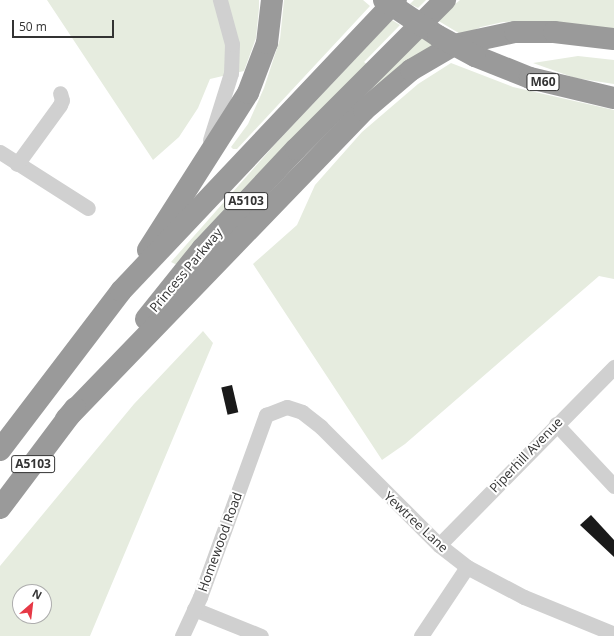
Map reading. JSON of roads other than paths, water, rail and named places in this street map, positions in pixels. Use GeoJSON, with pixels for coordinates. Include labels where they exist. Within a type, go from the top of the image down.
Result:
{"type":"FeatureCollection","features":[{"type":"Feature","properties":{"kind":"highway"},"geometry":{"type":"LineString","coordinates":[[121,291],[196,176],[256,78],[267,43],[272,0]]}},
{"type":"Feature","properties":{"kind":"highway","name":"M60"},"geometry":{"type":"LineString","coordinates":[[384,0],[438,36],[476,56],[530,78],[614,98]]}},
{"type":"Feature","properties":{"kind":"highway","name":"A5103"},"geometry":{"type":"LineString","coordinates":[[0,450],[121,291],[396,0]]}},
{"type":"Feature","properties":{"kind":"highway","name":"Princess Parkway"},"geometry":{"type":"LineString","coordinates":[[0,508],[66,419],[202,249],[296,149],[445,0]]}},
{"type":"Feature","properties":{"kind":"highway"},"geometry":{"type":"LineString","coordinates":[[66,419],[364,110],[411,70],[454,45],[515,32],[554,32],[614,39]]}},
{"type":"Feature","properties":{"kind":"street"},"geometry":{"type":"LineString","coordinates":[[196,176],[214,129],[231,73],[232,44],[220,0]]}},
{"type":"Feature","properties":{"kind":"street"},"geometry":{"type":"LineString","coordinates":[[17,164],[60,104],[62,100],[60,93]]}},
{"type":"Feature","properties":{"kind":"street"},"geometry":{"type":"LineString","coordinates":[[0,152],[88,208]]}},
{"type":"Feature","properties":{"kind":"street","name":"Piperhill Avenue"},"geometry":{"type":"LineString","coordinates":[[439,545],[556,424],[614,367]]}},
{"type":"Feature","properties":{"kind":"street","name":"Yewtree Lane"},"geometry":{"type":"LineString","coordinates":[[256,446],[266,415],[287,407],[302,412],[321,427],[439,545],[467,567],[591,632],[614,634]]}},
{"type":"Feature","properties":{"kind":"street"},"geometry":{"type":"LineString","coordinates":[[556,424],[614,486]]}},
{"type":"Feature","properties":{"kind":"street","name":"Homewood Road"},"geometry":{"type":"LineString","coordinates":[[182,636],[194,609],[256,446]]}},
{"type":"Feature","properties":{"kind":"street"},"geometry":{"type":"LineString","coordinates":[[421,636],[467,567]]}},
{"type":"Feature","properties":{"kind":"street"},"geometry":{"type":"LineString","coordinates":[[194,609],[261,636]]}}]}
